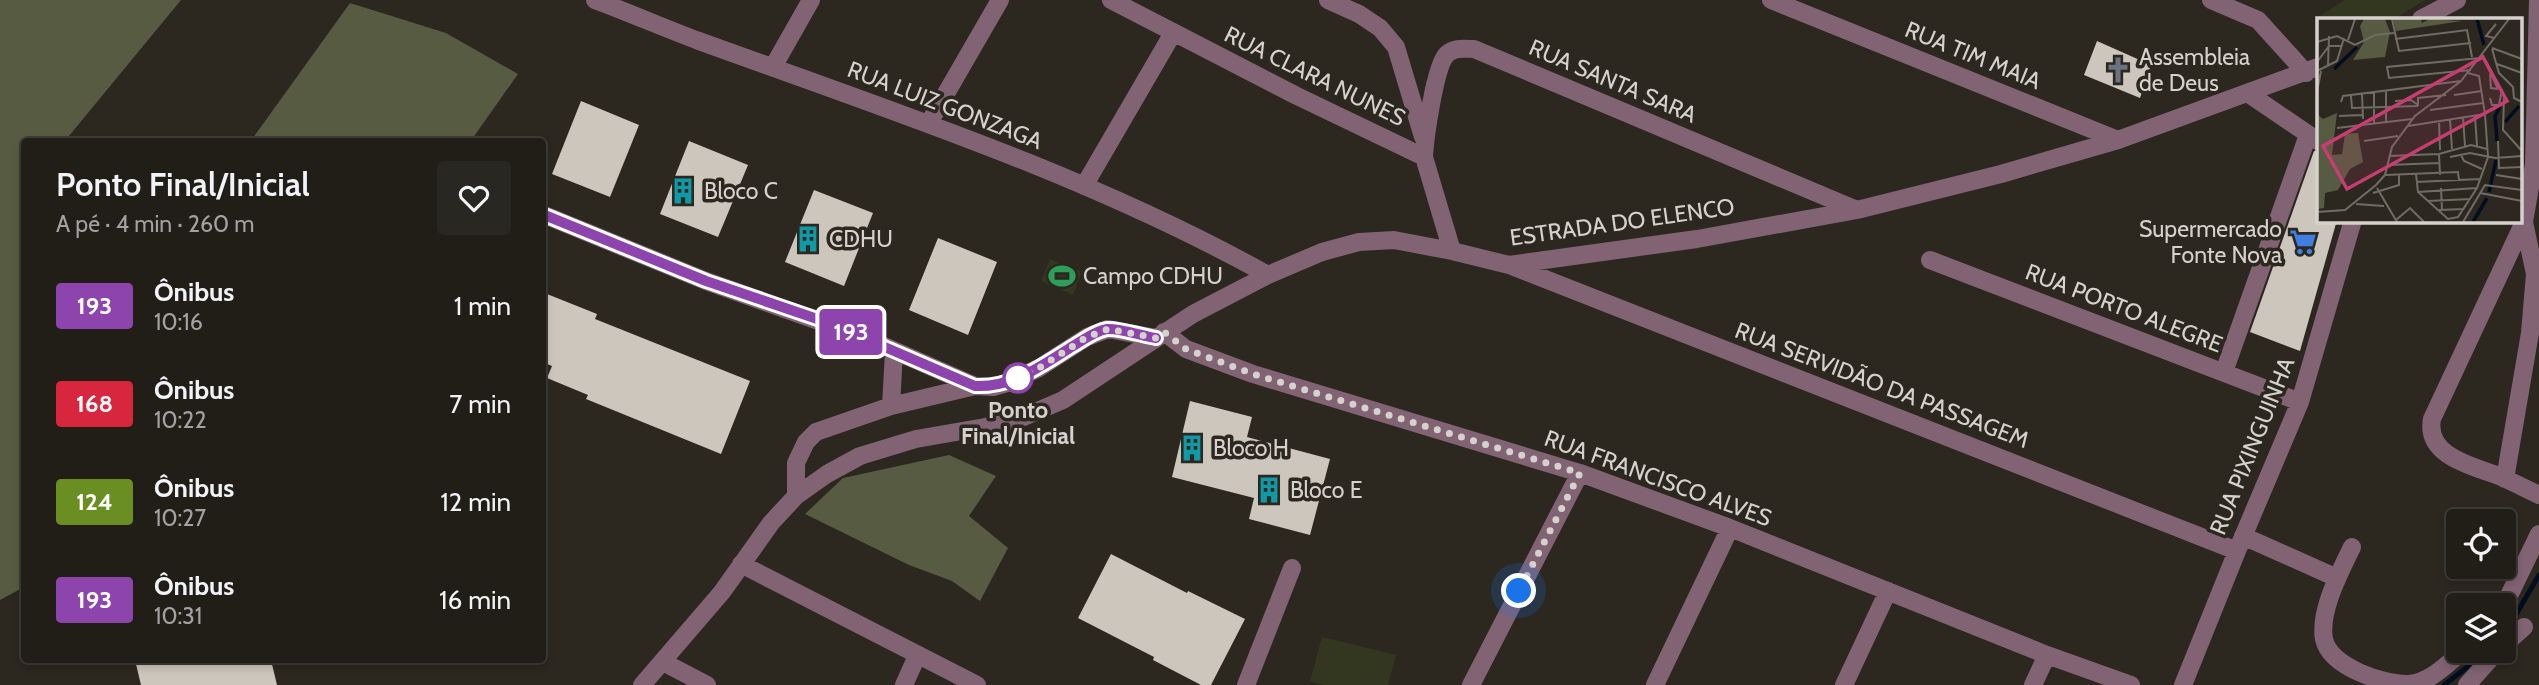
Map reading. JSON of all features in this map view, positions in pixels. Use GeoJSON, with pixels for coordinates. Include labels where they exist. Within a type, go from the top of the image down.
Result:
{"type":"FeatureCollection","features":[{"type":"Feature","properties":{"kind":"street","name":"RUA LUIZ GONZAGA"},"geometry":{"type":"LineString","coordinates":[[595,0],[697,40],[929,123],[1084,186],[1165,220],[1268,275]]}},
{"type":"Feature","properties":{"kind":"street"},"geometry":{"type":"LineString","coordinates":[[773,67],[811,0]]}},
{"type":"Feature","properties":{"kind":"street"},"geometry":{"type":"LineString","coordinates":[[929,123],[1000,0]]}},
{"type":"Feature","properties":{"kind":"street","name":"RUA CLARA NUNES"},"geometry":{"type":"LineString","coordinates":[[1111,0],[1173,33],[1424,149]]}},
{"type":"Feature","properties":{"kind":"street"},"geometry":{"type":"LineString","coordinates":[[1328,0],[1380,27],[1396,47],[1452,251]]}},
{"type":"Feature","properties":{"kind":"street","name":"RUA TIM MAIA"},"geometry":{"type":"LineString","coordinates":[[1771,0],[2118,140]]}},
{"type":"Feature","properties":{"kind":"street"},"geometry":{"type":"LineString","coordinates":[[2211,0],[2258,20],[2312,70]]}},
{"type":"Feature","properties":{"kind":"street"},"geometry":{"type":"LineString","coordinates":[[2423,18],[2457,0]]}},
{"type":"Feature","properties":{"kind":"street"},"geometry":{"type":"LineString","coordinates":[[2538,0],[2534,164],[2524,222],[2432,419],[2430,431],[2434,442],[2449,457],[2505,478],[2539,495]]}},
{"type":"Feature","properties":{"kind":"street"},"geometry":{"type":"LineString","coordinates":[[1084,186],[1173,33]]}},
{"type":"Feature","properties":{"kind":"street","name":"RUA SANTA SARA"},"geometry":{"type":"LineString","coordinates":[[1424,149],[1440,65],[1447,54],[1458,48],[1474,49],[1857,210]]}},
{"type":"Feature","properties":{"kind":"street","name":"ESTRADA DO ELENCO"},"geometry":{"type":"LineString","coordinates":[[642,685],[722,592],[771,523],[796,496],[860,456],[916,439],[1018,419],[1063,400],[1193,314],[1268,275],[1322,252],[1359,242],[1394,240],[1509,265],[1697,239],[1857,210],[2001,174],[2118,140],[2312,70]]}},
{"type":"Feature","properties":{"kind":"street"},"geometry":{"type":"LineString","coordinates":[[2224,372],[2313,138],[2249,94]]}},
{"type":"Feature","properties":{"kind":"street"},"geometry":{"type":"LineString","coordinates":[[546,216],[706,281],[829,323],[975,386]]}},
{"type":"Feature","properties":{"kind":"street","name":"RUA PIXINGUINHA"},"geometry":{"type":"LineString","coordinates":[[2183,685],[2300,402],[2352,222]]}},
{"type":"Feature","properties":{"kind":"street"},"geometry":{"type":"LineString","coordinates":[[2505,478],[2530,333],[2535,274],[2524,222]]}},
{"type":"Feature","properties":{"kind":"street","name":"RUA PORTO ALEGRE"},"geometry":{"type":"LineString","coordinates":[[1930,260],[2300,402]]}},
{"type":"Feature","properties":{"kind":"street","name":"RUA SERVIDÃO DA PASSAGEM"},"geometry":{"type":"LineString","coordinates":[[1509,265],[2337,578]]}},
{"type":"Feature","properties":{"kind":"street"},"geometry":{"type":"LineString","coordinates":[[796,496],[796,463],[806,442],[816,432],[891,406],[975,386],[993,387],[1007,383],[1039,368],[1087,337],[1108,329],[1160,335]]}},
{"type":"Feature","properties":{"kind":"street","name":"RUA FRANCISCO ALVES"},"geometry":{"type":"LineString","coordinates":[[1160,335],[1186,349],[1253,374],[1580,473],[1730,528],[2047,655],[2131,685]]}},
{"type":"Feature","properties":{"kind":"street"},"geometry":{"type":"LineString","coordinates":[[891,406],[894,352]]}},
{"type":"Feature","properties":{"kind":"street"},"geometry":{"type":"LineString","coordinates":[[1471,685],[1580,473]]}},
{"type":"Feature","properties":{"kind":"street"},"geometry":{"type":"LineString","coordinates":[[1655,685],[1730,528]]}},
{"type":"Feature","properties":{"kind":"street"},"geometry":{"type":"LineString","coordinates":[[2510,593],[2539,534]]}},
{"type":"Feature","properties":{"kind":"street"},"geometry":{"type":"LineString","coordinates":[[2351,547],[2337,578],[2325,618],[2324,639],[2331,654],[2344,666],[2370,678],[2408,685],[2432,677],[2449,663]]}},
{"type":"Feature","properties":{"kind":"street"},"geometry":{"type":"LineString","coordinates":[[741,564],[977,685]]}},
{"type":"Feature","properties":{"kind":"street"},"geometry":{"type":"LineString","coordinates":[[1246,685],[1292,568]]}},
{"type":"Feature","properties":{"kind":"street"},"geometry":{"type":"LineString","coordinates":[[1844,685],[1888,591]]}},
{"type":"Feature","properties":{"kind":"street"},"geometry":{"type":"LineString","coordinates":[[2516,634],[2524,627]]}},
{"type":"Feature","properties":{"kind":"street"},"geometry":{"type":"LineString","coordinates":[[2033,685],[2047,655]]}},
{"type":"Feature","properties":{"kind":"street"},"geometry":{"type":"LineString","coordinates":[[904,685],[917,656]]}},
{"type":"Feature","properties":{"kind":"street"},"geometry":{"type":"LineString","coordinates":[[663,662],[707,685]]}},
{"type":"Feature","properties":{"kind":"street"},"geometry":{"type":"LineString","coordinates":[[2467,685],[2486,663]]}},
{"type":"Feature","properties":{"kind":"green space"},"geometry":{"type":"Polygon","coordinates":[[[0,0],[181,0],[67,138],[21,138],[21,589],[0,600],[0,0]]]}},
{"type":"Feature","properties":{"kind":"green space"},"geometry":{"type":"Polygon","coordinates":[[[2345,0],[2425,0],[2396,18],[2317,18],[2345,0]]]}},
{"type":"Feature","properties":{"kind":"green space"},"geometry":{"type":"Polygon","coordinates":[[[350,3],[446,33],[518,74],[473,138],[253,138],[350,3]]]}},
{"type":"Feature","properties":{"kind":"green space","name":"Campo CDHU"},"geometry":{"type":"Polygon","coordinates":[[[1050,259],[1082,272],[1073,295],[1041,281],[1050,259]]]}},
{"type":"Feature","properties":{"kind":"green space"},"geometry":{"type":"Polygon","coordinates":[[[949,455],[996,476],[969,516],[1008,548],[980,601],[952,581],[909,565],[805,514],[843,478],[949,455]]]}},
{"type":"Feature","properties":{"kind":"green space"},"geometry":{"type":"Polygon","coordinates":[[[1322,637],[1396,655],[1388,685],[1324,685],[1310,681],[1322,637]]]}},
{"type":"Feature","properties":{"kind":"building","name":"Assembleia de Deus"},"geometry":{"type":"Polygon","coordinates":[[[2097,41],[2151,65],[2140,98],[2084,75],[2097,41]]]}},
{"type":"Feature","properties":{"kind":"building"},"geometry":{"type":"Polygon","coordinates":[[[581,101],[639,125],[610,197],[552,174],[581,101]]]}},
{"type":"Feature","properties":{"kind":"building","name":"Bloco C"},"geometry":{"type":"Polygon","coordinates":[[[689,141],[748,165],[718,237],[660,214],[689,141]]]}},
{"type":"Feature","properties":{"kind":"building","name":"Supermercado Fonte Nova"},"geometry":{"type":"Polygon","coordinates":[[[2314,151],[2317,152],[2317,222],[2336,222],[2300,351],[2250,332],[2314,151]]]}},
{"type":"Feature","properties":{"kind":"building","name":"CDHU"},"geometry":{"type":"Polygon","coordinates":[[[814,190],[873,213],[844,286],[785,262],[814,190]]]}},
{"type":"Feature","properties":{"kind":"building","name":"CDHU"},"geometry":{"type":"Polygon","coordinates":[[[938,238],[997,262],[968,335],[909,310],[938,238]]]}},
{"type":"Feature","properties":{"kind":"building"},"geometry":{"type":"Polygon","coordinates":[[[546,294],[597,314],[595,319],[750,381],[721,454],[586,399],[588,395],[547,378],[552,366],[546,364],[546,294]]]}},
{"type":"Feature","properties":{"kind":"building"},"geometry":{"type":"Polygon","coordinates":[[[1190,401],[1252,417],[1247,437],[1330,459],[1310,535],[1249,519],[1254,498],[1172,477],[1190,401]]]}},
{"type":"Feature","properties":{"kind":"building"},"geometry":{"type":"Polygon","coordinates":[[[1111,554],[1245,619],[1211,685],[1201,685],[1153,660],[1154,657],[1078,618],[1111,554]]]}},
{"type":"Feature","properties":{"kind":"building"},"geometry":{"type":"Polygon","coordinates":[[[136,663],[272,663],[277,685],[141,685],[136,663]]]}},
{"type":"Feature","properties":{"kind":"waterway"},"geometry":{"type":"LineString","coordinates":[[2516,614],[2539,575]]}},
{"type":"Feature","properties":{"kind":"waterway"},"geometry":{"type":"LineString","coordinates":[[2444,685],[2473,663]]}},
{"type":"Feature","properties":{"kind":"bus line","name":"193"},"geometry":{"type":"LineString","coordinates":[[546,216],[706,281],[829,323],[975,386],[993,387],[1007,383],[1039,368],[1087,337],[1108,329],[1156,338]]}},
{"type":"Feature","properties":{"kind":"place","name":"Assembleia de Deus"},"geometry":{"type":"Point","coordinates":[2118,70]}},
{"type":"Feature","properties":{"kind":"place","name":"Bloco C"},"geometry":{"type":"Point","coordinates":[683,191]}},
{"type":"Feature","properties":{"kind":"place","name":"CDHU"},"geometry":{"type":"Point","coordinates":[808,239]}},
{"type":"Feature","properties":{"kind":"place","name":"Supermercado Fonte Nova"},"geometry":{"type":"Point","coordinates":[2303,242]}},
{"type":"Feature","properties":{"kind":"place","name":"Campo CDHU"},"geometry":{"type":"Point","coordinates":[1062,276]}},
{"type":"Feature","properties":{"kind":"place","name":"Ponto Final/Inicial"},"geometry":{"type":"Point","coordinates":[1018,378]}},
{"type":"Feature","properties":{"kind":"place","name":"Bloco H"},"geometry":{"type":"Point","coordinates":[1192,448]}},
{"type":"Feature","properties":{"kind":"place","name":"Bloco E"},"geometry":{"type":"Point","coordinates":[1269,490]}},
{"type":"Feature","properties":{"kind":"route"},"geometry":{"type":"LineString","coordinates":[[1018,378],[1039,368],[1087,337],[1108,329],[1156,338],[1164,332],[1186,349],[1253,374],[1580,473],[1519,591]]}}]}
